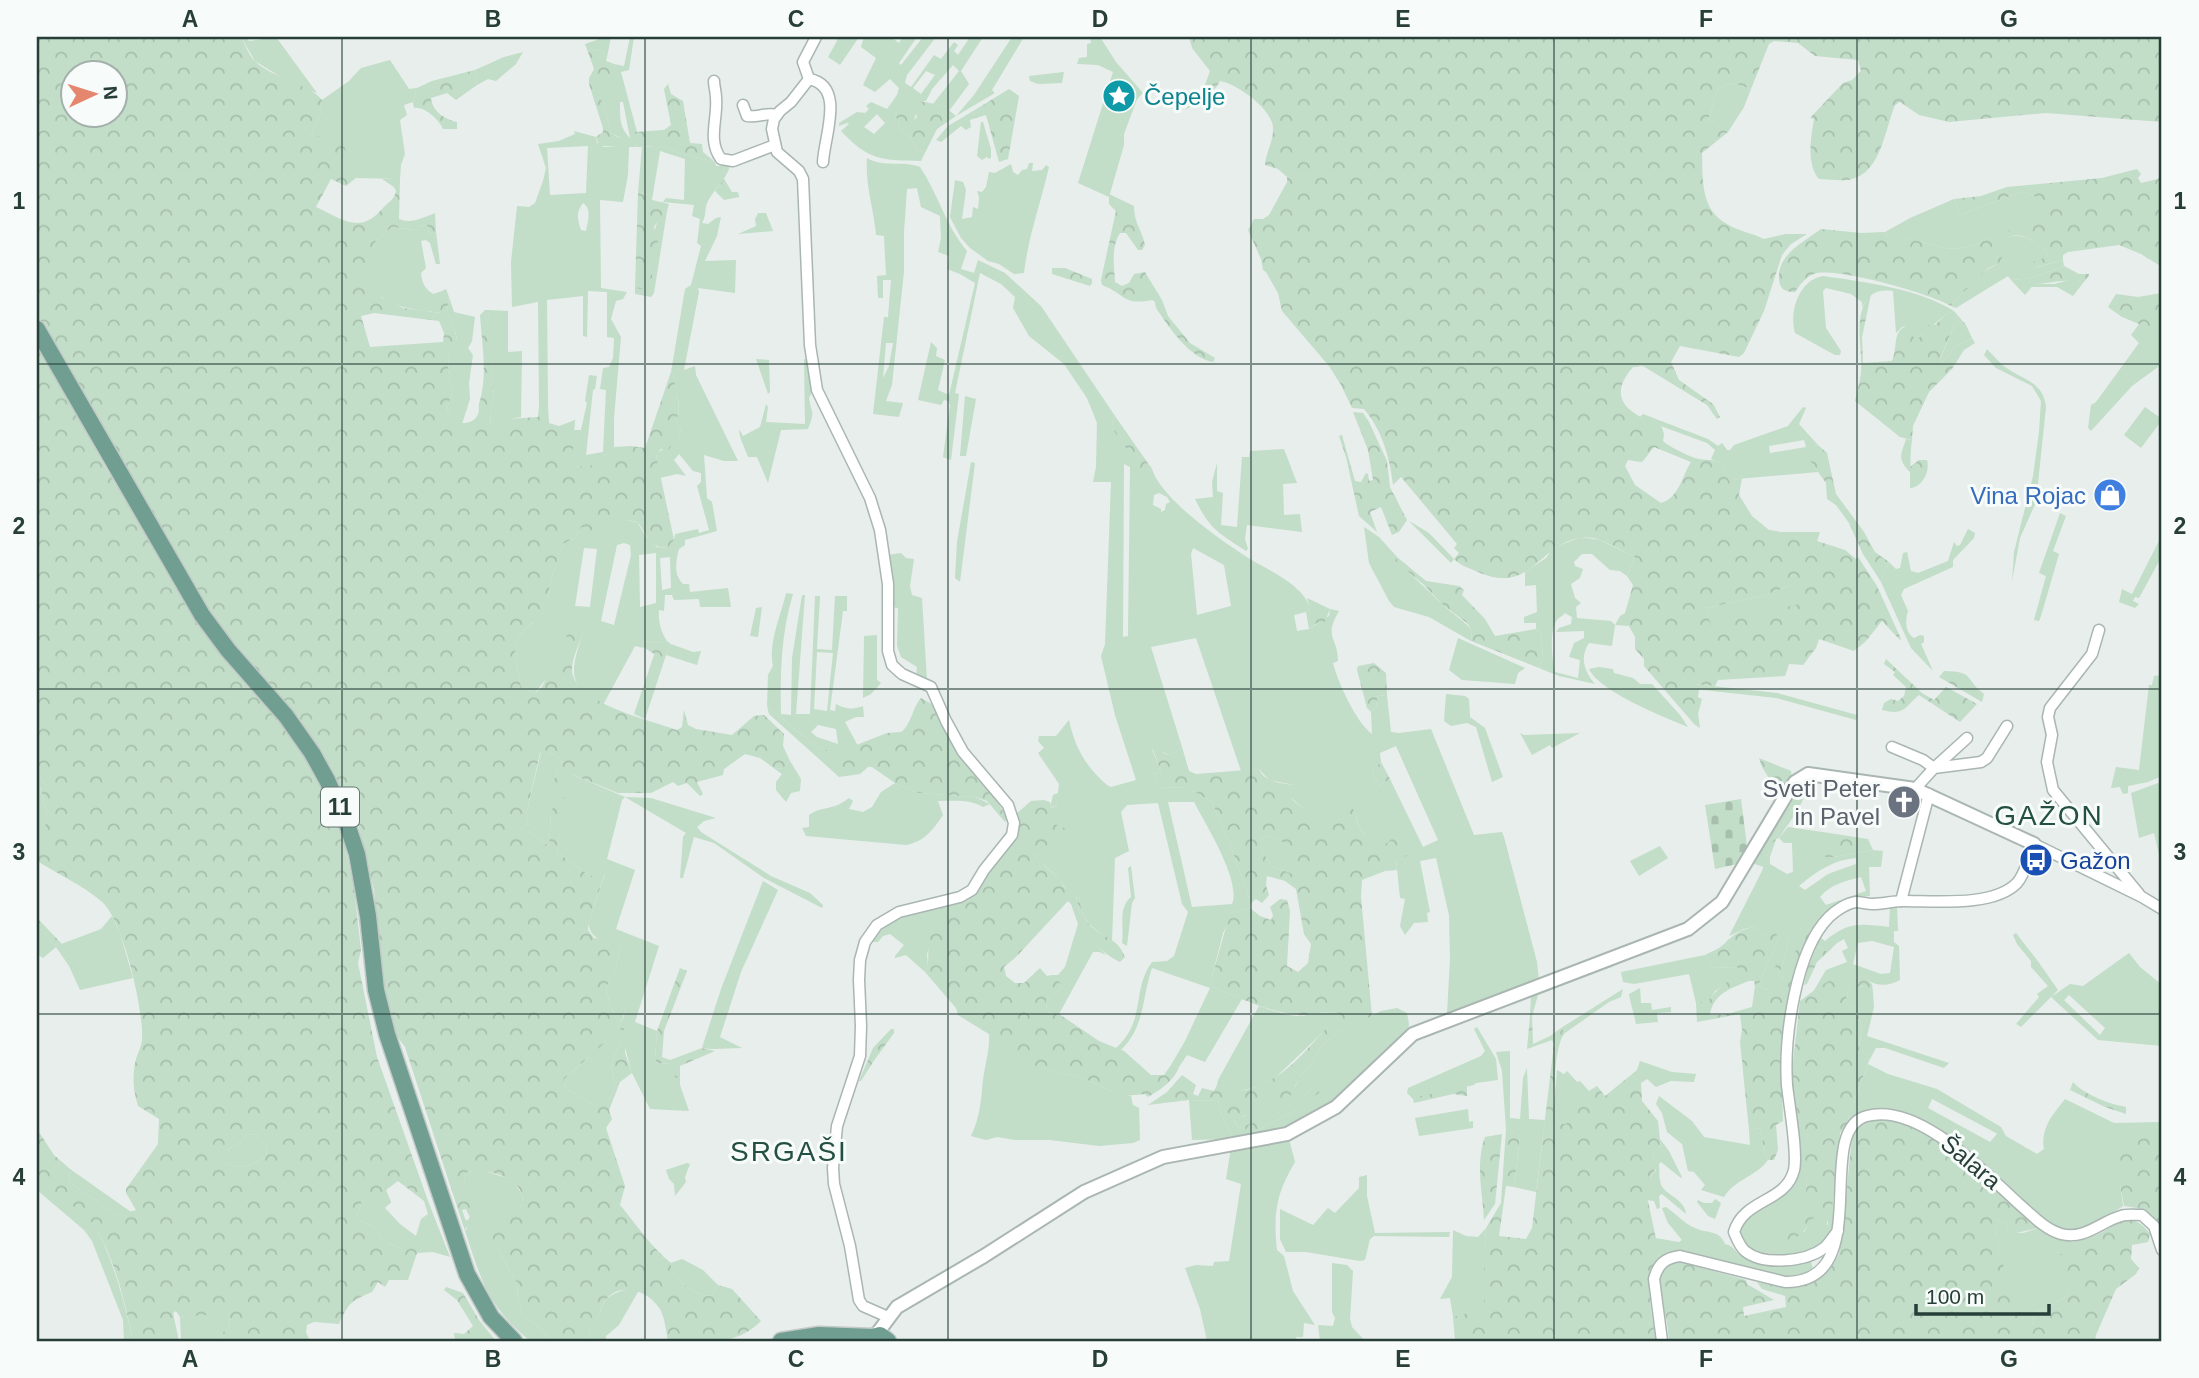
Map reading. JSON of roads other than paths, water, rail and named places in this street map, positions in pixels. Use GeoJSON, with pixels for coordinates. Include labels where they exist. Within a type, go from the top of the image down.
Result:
{"type":"FeatureCollection","features":[{"type":"Feature","properties":{"kind":"main road","name":"11"},"geometry":{"type":"LineString","coordinates":[[37,329],[202,615],[228,650],[286,716],[327,780],[357,854],[368,916],[376,990],[387,1034],[467,1274],[491,1317],[514,1341]]}},
{"type":"Feature","properties":{"kind":"main road"},"geometry":{"type":"LineString","coordinates":[[781,1341],[819,1335],[881,1333]]}},
{"type":"Feature","properties":{"kind":"main road"},"geometry":{"type":"LineString","coordinates":[[819,1335],[843,1341]]}},
{"type":"Feature","properties":{"kind":"street"},"geometry":{"type":"LineString","coordinates":[[809,79],[803,62],[816,37]]}},
{"type":"Feature","properties":{"kind":"street"},"geometry":{"type":"LineString","coordinates":[[809,79],[791,102],[776,115],[772,129],[777,152],[799,171],[803,179],[810,345],[814,378],[817,390],[870,498],[880,530],[888,584],[888,651],[892,666],[902,674],[931,687],[963,752],[1007,805],[1014,823],[1012,835],[972,890],[960,897],[899,912],[877,925],[865,942],[859,980],[862,1026],[860,1056],[838,1126],[833,1168],[834,1184],[850,1246],[859,1300],[881,1333],[897,1307],[907,1300],[984,1256],[1084,1192],[1163,1157],[1287,1134],[1336,1107],[1413,1034],[1688,929],[1722,902],[1788,792],[1795,782],[1808,774],[1915,789],[1929,794],[2162,909]]}},
{"type":"Feature","properties":{"kind":"street"},"geometry":{"type":"LineString","coordinates":[[809,79],[818,81],[831,101],[823,162]]}},
{"type":"Feature","properties":{"kind":"street"},"geometry":{"type":"LineString","coordinates":[[713,81],[717,100],[713,122],[714,140],[716,152],[722,159],[733,161],[775,145]]}},
{"type":"Feature","properties":{"kind":"street"},"geometry":{"type":"LineString","coordinates":[[743,105],[747,116],[770,113],[776,115]]}},
{"type":"Feature","properties":{"kind":"street"},"geometry":{"type":"LineString","coordinates":[[2099,630],[2092,654],[2050,708],[2048,717],[2052,735],[2047,762],[2053,790],[2142,897]]}},
{"type":"Feature","properties":{"kind":"street"},"geometry":{"type":"LineString","coordinates":[[1892,747],[1923,760],[1934,768],[1981,762],[1987,758],[2007,726]]}},
{"type":"Feature","properties":{"kind":"street"},"geometry":{"type":"LineString","coordinates":[[1915,789],[1967,738]]}},
{"type":"Feature","properties":{"kind":"street"},"geometry":{"type":"LineString","coordinates":[[1901,901],[1929,794]]}},
{"type":"Feature","properties":{"kind":"street"},"geometry":{"type":"LineString","coordinates":[[1838,1231],[1824,1248],[1806,1257],[1789,1261],[1762,1258],[1746,1252],[1734,1232],[1738,1220],[1751,1208],[1779,1193],[1791,1181],[1795,1167],[1787,1081],[1789,1030],[1804,962],[1816,932],[1830,915],[1855,902],[1872,904],[1990,899],[2017,883],[2035,844]]}},
{"type":"Feature","properties":{"kind":"street","name":"Šalara"},"geometry":{"type":"LineString","coordinates":[[1838,1231],[1844,1142],[1864,1116],[1881,1114],[1910,1120],[1935,1132],[1966,1156],[2039,1222],[2059,1233],[2075,1236],[2121,1216],[2142,1215],[2154,1226],[2162,1250]]}},
{"type":"Feature","properties":{"kind":"street"},"geometry":{"type":"LineString","coordinates":[[1662,1341],[1654,1279],[1662,1263],[1670,1258],[1680,1256],[1741,1273],[1797,1282],[1823,1267],[1833,1252],[1838,1231]]}},
{"type":"Feature","properties":{"kind":"place","name":"Čepelje"},"geometry":{"type":"Point","coordinates":[1119,96]}},
{"type":"Feature","properties":{"kind":"place","name":"Vina Rojac"},"geometry":{"type":"Point","coordinates":[2110,495]}},
{"type":"Feature","properties":{"kind":"place","name":"Sveti Peter in Pavel"},"geometry":{"type":"Point","coordinates":[1904,802]}},
{"type":"Feature","properties":{"kind":"place","name":"Gažon"},"geometry":{"type":"Point","coordinates":[2036,860]}},
{"type":"Feature","properties":{"kind":"district","name":"GAŽON"},"geometry":{"type":"Point","coordinates":[2049,815]}},
{"type":"Feature","properties":{"kind":"district","name":"SRGAŠI"},"geometry":{"type":"Point","coordinates":[789,1151]}}]}
